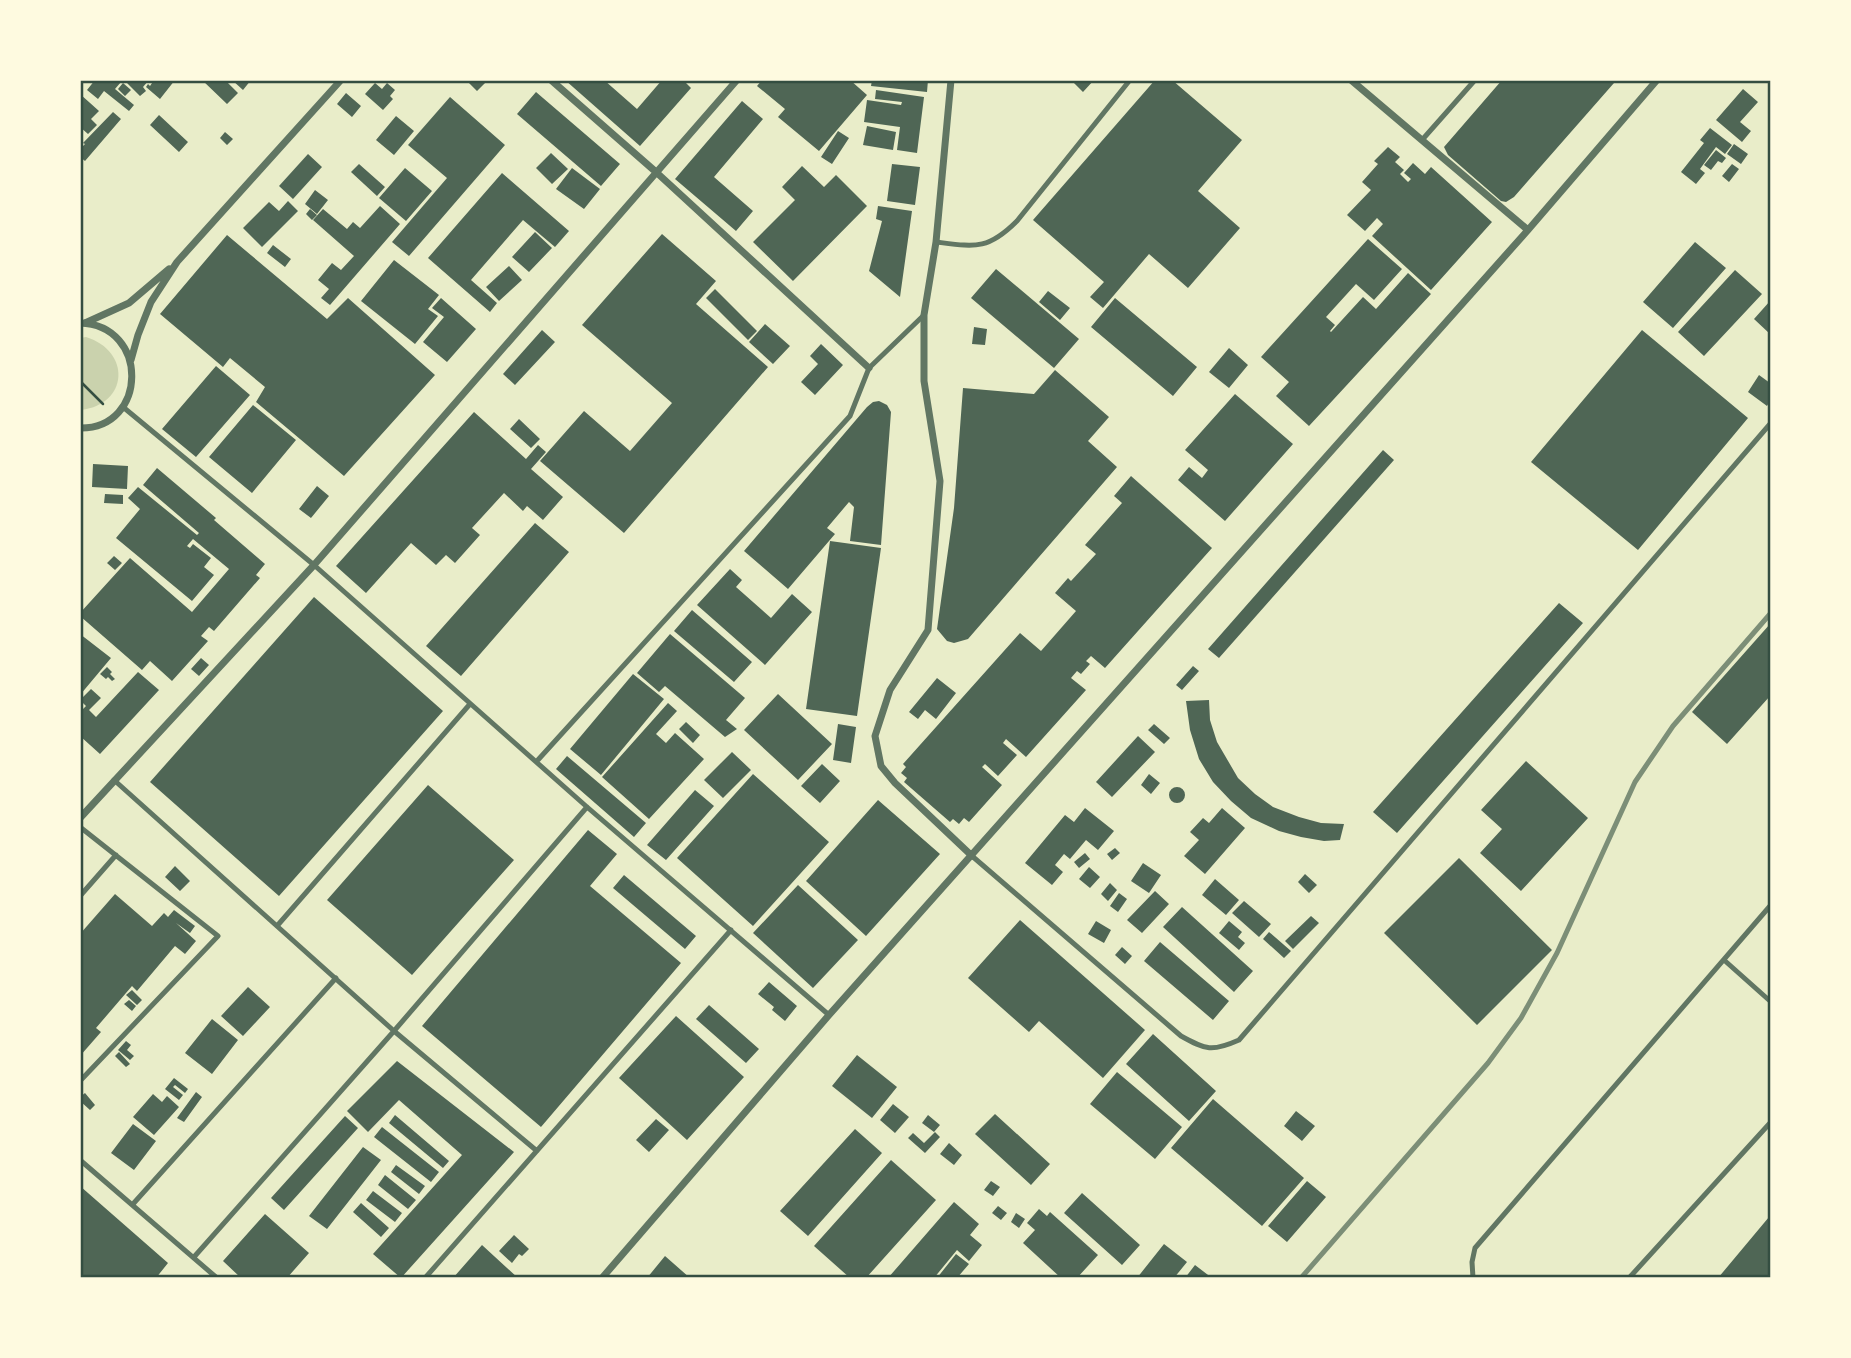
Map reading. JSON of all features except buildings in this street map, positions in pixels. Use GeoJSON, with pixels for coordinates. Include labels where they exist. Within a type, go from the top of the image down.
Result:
{"type":"FeatureCollection","features":[{"type":"Feature","properties":{"kind":"street"},"geometry":{"type":"LineString","coordinates":[[83,323],[129,303],[177,262],[341,80]]}},
{"type":"Feature","properties":{"kind":"street"},"geometry":{"type":"LineString","coordinates":[[551,80],[656,172],[869,368]]}},
{"type":"Feature","properties":{"kind":"street"},"geometry":{"type":"LineString","coordinates":[[80,818],[314,565],[737,80]]}},
{"type":"Feature","properties":{"kind":"street"},"geometry":{"type":"LineString","coordinates":[[951,80],[936,242],[924,315],[924,381],[940,481],[928,630],[890,690],[875,736],[881,766],[972,856]]}},
{"type":"Feature","properties":{"kind":"street"},"geometry":{"type":"LineString","coordinates":[[1351,80],[1528,230]]}},
{"type":"Feature","properties":{"kind":"street"},"geometry":{"type":"LineString","coordinates":[[602,1278],[829,1015],[1528,230],[1657,80]]}},
{"type":"Feature","properties":{"kind":"street"},"geometry":{"type":"LineString","coordinates":[[131,360],[151,302],[177,262]]}},
{"type":"Feature","properties":{"kind":"street"},"geometry":{"type":"LineString","coordinates":[[80,429],[100,425],[113,418],[131,393],[133,376],[131,360],[124,346],[113,334],[83,323]]}},
{"type":"Feature","properties":{"kind":"lane"},"geometry":{"type":"LineString","coordinates":[[936,242],[962,246],[985,244],[1005,233],[1130,80]]}},
{"type":"Feature","properties":{"kind":"lane"},"geometry":{"type":"LineString","coordinates":[[1422,139],[1475,80]]}},
{"type":"Feature","properties":{"kind":"lane"},"geometry":{"type":"LineString","coordinates":[[537,761],[850,416],[869,368],[924,315]]}},
{"type":"Feature","properties":{"kind":"lane"},"geometry":{"type":"LineString","coordinates":[[123,407],[314,565],[587,807],[829,1015]]}},
{"type":"Feature","properties":{"kind":"lane"},"geometry":{"type":"LineString","coordinates":[[972,856],[1181,1037],[1199,1047],[1219,1049],[1239,1040],[1770,424]]}},
{"type":"Feature","properties":{"kind":"lane"},"geometry":{"type":"LineString","coordinates":[[277,926],[470,704]]}},
{"type":"Feature","properties":{"kind":"lane"},"geometry":{"type":"LineString","coordinates":[[114,780],[394,1031],[537,1151]]}},
{"type":"Feature","properties":{"kind":"lane"},"geometry":{"type":"LineString","coordinates":[[194,1257],[587,807]]}},
{"type":"Feature","properties":{"kind":"lane"},"geometry":{"type":"LineString","coordinates":[[80,827],[218,936],[80,1081]]}},
{"type":"Feature","properties":{"kind":"lane"},"geometry":{"type":"LineString","coordinates":[[80,897],[116,855]]}},
{"type":"Feature","properties":{"kind":"lane"},"geometry":{"type":"LineString","coordinates":[[1473,1278],[1475,1248],[1770,906]]}},
{"type":"Feature","properties":{"kind":"lane"},"geometry":{"type":"LineString","coordinates":[[425,1278],[732,930]]}},
{"type":"Feature","properties":{"kind":"lane"},"geometry":{"type":"LineString","coordinates":[[1724,960],[1770,1001]]}},
{"type":"Feature","properties":{"kind":"lane"},"geometry":{"type":"LineString","coordinates":[[133,1204],[336,978]]}},
{"type":"Feature","properties":{"kind":"lane"},"geometry":{"type":"LineString","coordinates":[[1629,1278],[1770,1123]]}},
{"type":"Feature","properties":{"kind":"lane"},"geometry":{"type":"LineString","coordinates":[[80,1160],[217,1278]]}},
{"type":"Feature","properties":{"kind":"path"},"geometry":{"type":"LineString","coordinates":[[80,381],[103,404]]}},
{"type":"Feature","properties":{"kind":"green space"},"geometry":{"type":"Polygon","coordinates":[[[86,337],[101,344],[111,353],[117,365],[118,376],[116,388],[108,398],[97,406],[81,410],[80,338],[86,337]]]}},
{"type":"Feature","properties":{"kind":"railway"},"geometry":{"type":"LineString","coordinates":[[1301,1278],[1488,1063],[1521,1018],[1557,953],[1635,782],[1673,726],[1770,614]]}}]}
